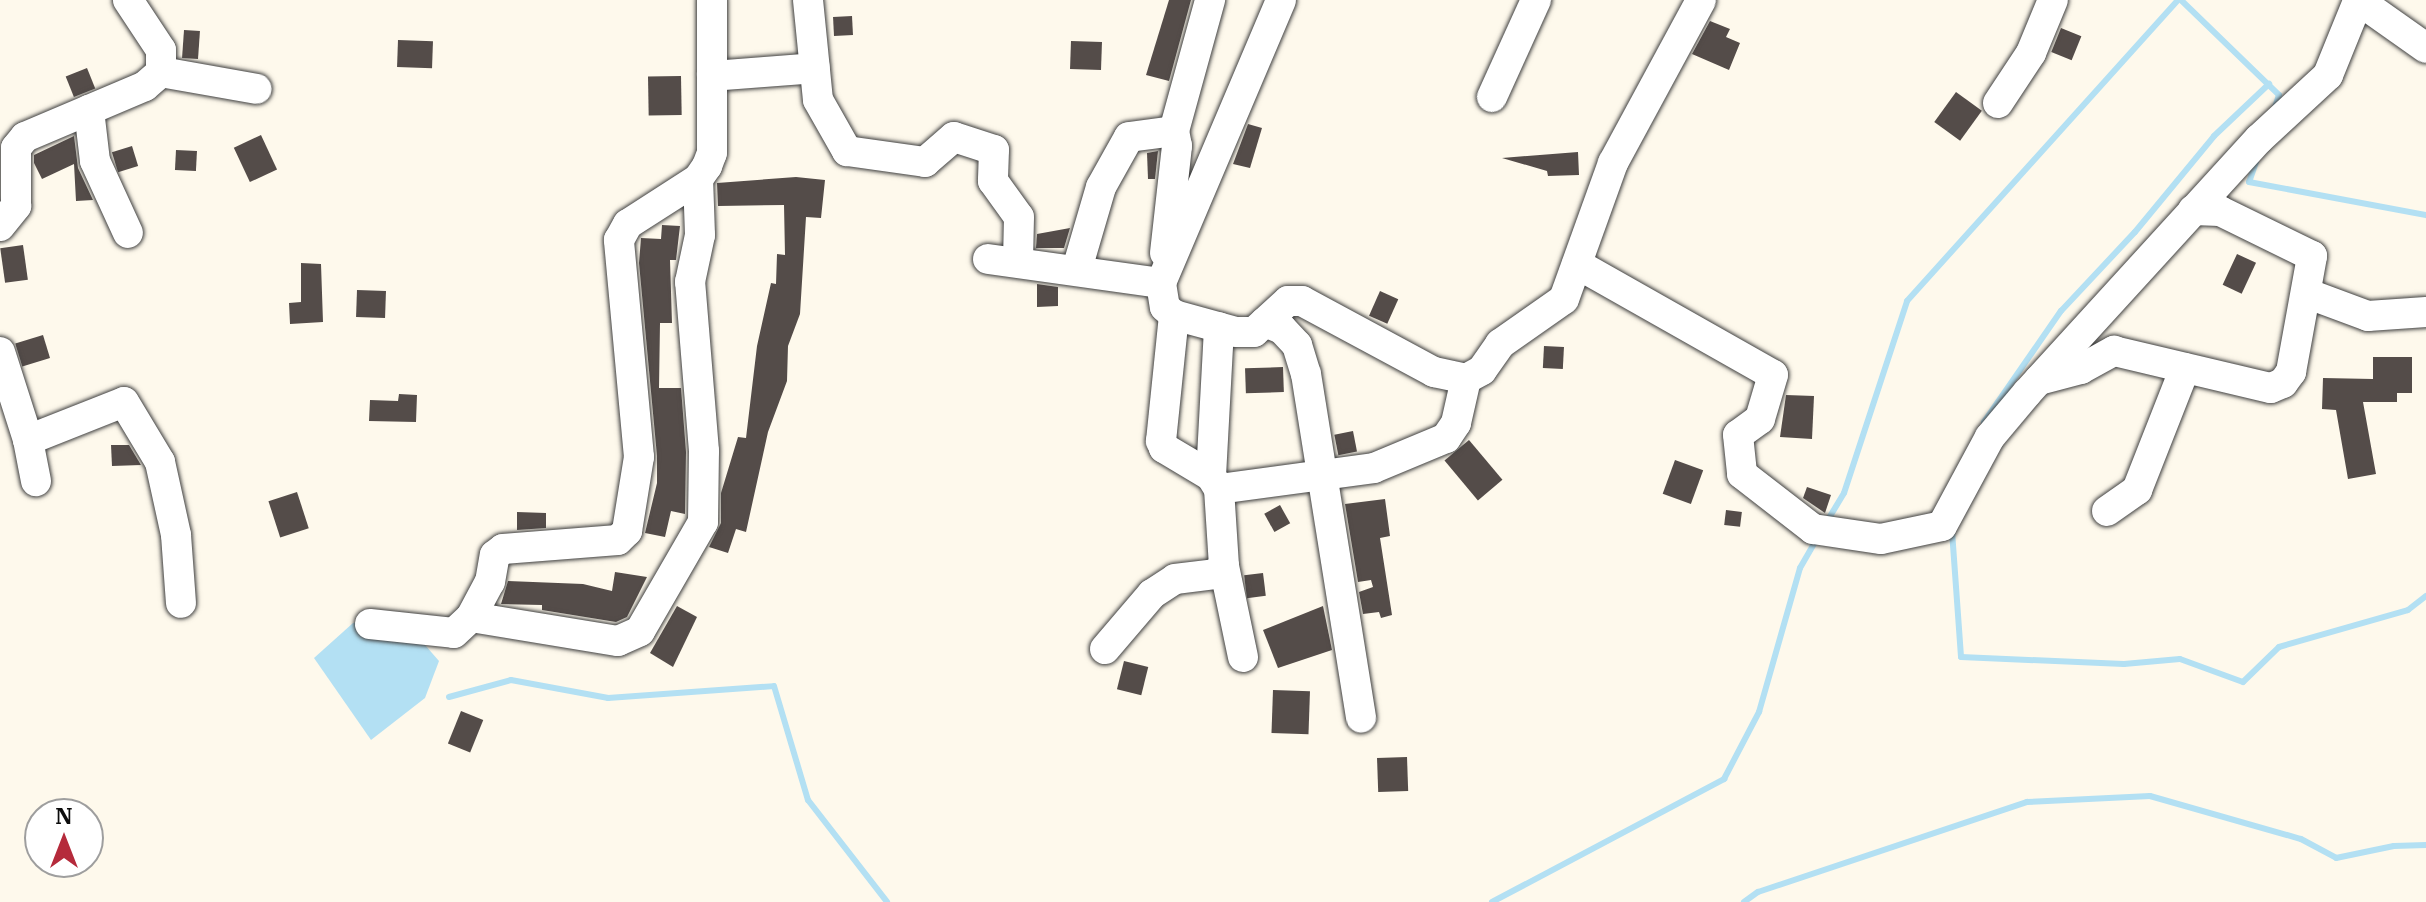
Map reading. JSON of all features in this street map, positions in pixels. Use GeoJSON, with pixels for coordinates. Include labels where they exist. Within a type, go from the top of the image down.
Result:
{"type":"FeatureCollection","features":[{"type":"Feature","properties":{"kind":"street"},"geometry":{"type":"LineString","coordinates":[[0,226],[19,194],[16,148],[25,137],[145,86],[161,72],[161,50],[128,0]]}},
{"type":"Feature","properties":{"kind":"street"},"geometry":{"type":"LineString","coordinates":[[370,624],[454,633],[471,617],[490,582],[495,555],[503,549],[618,540],[627,531],[639,457],[619,240],[628,224],[698,179],[712,153],[712,0]]}},
{"type":"Feature","properties":{"kind":"street"},"geometry":{"type":"LineString","coordinates":[[808,0],[818,100],[847,151],[925,162],[954,137],[994,150],[993,181],[1019,217],[1018,262]]}},
{"type":"Feature","properties":{"kind":"street"},"geometry":{"type":"LineString","coordinates":[[1210,0],[1174,131],[1175,180],[1161,283],[1165,307],[1174,315],[1254,332],[1288,301],[1302,301],[1434,372],[1466,379],[1482,370],[1500,344],[1564,299],[1613,163],[1690,3]]}},
{"type":"Feature","properties":{"kind":"street"},"geometry":{"type":"LineString","coordinates":[[1161,283],[1281,0]]}},
{"type":"Feature","properties":{"kind":"street"},"geometry":{"type":"LineString","coordinates":[[1492,97],[1536,0]]}},
{"type":"Feature","properties":{"kind":"street"},"geometry":{"type":"LineString","coordinates":[[1998,103],[2031,53],[2053,0]]}},
{"type":"Feature","properties":{"kind":"street"},"geometry":{"type":"LineString","coordinates":[[1577,264],[1773,375],[1760,419],[1738,435],[1742,474],[1813,529],[1881,539],[1942,526],[1990,437],[2193,210],[2328,75],[2358,0],[2426,48]]}},
{"type":"Feature","properties":{"kind":"street"},"geometry":{"type":"LineString","coordinates":[[712,76],[815,68]]}},
{"type":"Feature","properties":{"kind":"street"},"geometry":{"type":"LineString","coordinates":[[161,72],[257,89]]}},
{"type":"Feature","properties":{"kind":"street"},"geometry":{"type":"LineString","coordinates":[[89,110],[95,161],[128,233]]}},
{"type":"Feature","properties":{"kind":"street"},"geometry":{"type":"LineString","coordinates":[[1077,269],[1101,187],[1129,137],[1174,131]]}},
{"type":"Feature","properties":{"kind":"street"},"geometry":{"type":"LineString","coordinates":[[471,617],[618,641],[640,631],[703,522],[704,451],[690,282],[700,235],[698,179]]}},
{"type":"Feature","properties":{"kind":"street"},"geometry":{"type":"LineString","coordinates":[[2039,380],[2081,369],[2114,351],[2271,388],[2283,383],[2291,372],[2313,262],[2309,253],[2220,211],[2193,210]]}},
{"type":"Feature","properties":{"kind":"street"},"geometry":{"type":"LineString","coordinates":[[988,259],[1161,283]]}},
{"type":"Feature","properties":{"kind":"street"},"geometry":{"type":"LineString","coordinates":[[2306,293],[2368,316],[2426,312]]}},
{"type":"Feature","properties":{"kind":"street"},"geometry":{"type":"LineString","coordinates":[[1174,315],[1161,441],[1164,448],[1215,483],[1323,479],[1374,468],[1446,438],[1456,423],[1466,379]]}},
{"type":"Feature","properties":{"kind":"street"},"geometry":{"type":"LineString","coordinates":[[1265,322],[1282,329],[1297,345],[1323,479],[1361,718]]}},
{"type":"Feature","properties":{"kind":"street"},"geometry":{"type":"LineString","coordinates":[[1219,327],[1215,483],[1224,566],[1243,657]]}},
{"type":"Feature","properties":{"kind":"street"},"geometry":{"type":"LineString","coordinates":[[0,352],[28,440],[36,481]]}},
{"type":"Feature","properties":{"kind":"street"},"geometry":{"type":"LineString","coordinates":[[2107,511],[2137,490],[2185,368]]}},
{"type":"Feature","properties":{"kind":"street"},"geometry":{"type":"LineString","coordinates":[[28,440],[124,402],[160,462],[176,535],[181,603]]}},
{"type":"Feature","properties":{"kind":"street"},"geometry":{"type":"LineString","coordinates":[[1105,649],[1152,594],[1175,579],[1215,574],[1224,566]]}},
{"type":"Feature","properties":{"kind":"water"},"geometry":{"type":"Polygon","coordinates":[[[398,614],[439,661],[425,698],[371,740],[314,658],[353,623],[398,614]]]}},
{"type":"Feature","properties":{"kind":"building"},"geometry":{"type":"Polygon","coordinates":[[[1169,0],[1191,0],[1169,81],[1146,75],[1169,0]]]}},
{"type":"Feature","properties":{"kind":"building"},"geometry":{"type":"Polygon","coordinates":[[[852,16],[853,35],[834,36],[833,17],[852,16]]]}},
{"type":"Feature","properties":{"kind":"building"},"geometry":{"type":"Polygon","coordinates":[[[1710,21],[1730,29],[1726,37],[1740,43],[1729,70],[1692,54],[1710,21]]]}},
{"type":"Feature","properties":{"kind":"building"},"geometry":{"type":"Polygon","coordinates":[[[2061,28],[2081,36],[2072,60],[2051,52],[2061,28]]]}},
{"type":"Feature","properties":{"kind":"building"},"geometry":{"type":"Polygon","coordinates":[[[184,30],[200,31],[198,59],[182,58],[184,30]]]}},
{"type":"Feature","properties":{"kind":"building"},"geometry":{"type":"Polygon","coordinates":[[[398,40],[433,41],[432,68],[397,67],[398,40]]]}},
{"type":"Feature","properties":{"kind":"building"},"geometry":{"type":"Polygon","coordinates":[[[1071,41],[1102,42],[1101,70],[1070,69],[1071,41]]]}},
{"type":"Feature","properties":{"kind":"building"},"geometry":{"type":"Polygon","coordinates":[[[87,68],[95,88],[74,97],[66,77],[87,68]]]}},
{"type":"Feature","properties":{"kind":"building"},"geometry":{"type":"Polygon","coordinates":[[[681,76],[682,115],[649,116],[648,77],[681,76]]]}},
{"type":"Feature","properties":{"kind":"building"},"geometry":{"type":"Polygon","coordinates":[[[1956,92],[1982,111],[1960,141],[1934,122],[1956,92]]]}},
{"type":"Feature","properties":{"kind":"building"},"geometry":{"type":"Polygon","coordinates":[[[1248,124],[1262,128],[1250,168],[1233,164],[1248,124]]]}},
{"type":"Feature","properties":{"kind":"building"},"geometry":{"type":"Polygon","coordinates":[[[261,135],[277,169],[250,182],[234,148],[261,135]]]}},
{"type":"Feature","properties":{"kind":"building"},"geometry":{"type":"Polygon","coordinates":[[[74,136],[78,168],[93,200],[76,201],[74,164],[42,179],[34,163],[34,155],[74,136]]]}},
{"type":"Feature","properties":{"kind":"building"},"geometry":{"type":"Polygon","coordinates":[[[132,146],[138,166],[118,172],[112,152],[132,146]]]}},
{"type":"Feature","properties":{"kind":"building"},"geometry":{"type":"Polygon","coordinates":[[[176,150],[197,151],[196,171],[175,170],[176,150]]]}},
{"type":"Feature","properties":{"kind":"building"},"geometry":{"type":"Polygon","coordinates":[[[1158,151],[1155,179],[1148,179],[1147,153],[1158,151]]]}},
{"type":"Feature","properties":{"kind":"building"},"geometry":{"type":"Polygon","coordinates":[[[1578,152],[1579,175],[1548,176],[1547,171],[1502,158],[1578,152]]]}},
{"type":"Feature","properties":{"kind":"building"},"geometry":{"type":"Polygon","coordinates":[[[796,177],[825,180],[821,218],[806,217],[800,314],[788,346],[787,381],[768,432],[746,532],[736,529],[728,553],[709,547],[721,523],[721,493],[738,437],[746,438],[757,346],[771,283],[776,284],[777,254],[785,255],[784,205],[718,206],[717,183],[796,177]]]}},
{"type":"Feature","properties":{"kind":"building"},"geometry":{"type":"Polygon","coordinates":[[[662,225],[680,226],[676,260],[670,260],[672,323],[660,323],[659,388],[681,388],[686,452],[685,514],[671,511],[665,537],[645,533],[657,483],[657,456],[639,263],[641,238],[661,239],[662,225]]]}},
{"type":"Feature","properties":{"kind":"building"},"geometry":{"type":"Polygon","coordinates":[[[1070,228],[1064,248],[1036,248],[1037,234],[1070,228]]]}},
{"type":"Feature","properties":{"kind":"building"},"geometry":{"type":"Polygon","coordinates":[[[23,245],[28,280],[5,283],[0,248],[23,245]]]}},
{"type":"Feature","properties":{"kind":"building"},"geometry":{"type":"Polygon","coordinates":[[[2237,254],[2256,263],[2242,294],[2223,285],[2237,254]]]}},
{"type":"Feature","properties":{"kind":"building"},"geometry":{"type":"Polygon","coordinates":[[[301,263],[321,264],[323,322],[290,324],[289,303],[301,302],[301,263]]]}},
{"type":"Feature","properties":{"kind":"building"},"geometry":{"type":"Polygon","coordinates":[[[1037,284],[1058,287],[1058,306],[1037,307],[1037,284]]]}},
{"type":"Feature","properties":{"kind":"building"},"geometry":{"type":"Polygon","coordinates":[[[357,290],[386,291],[385,318],[356,317],[357,290]]]}},
{"type":"Feature","properties":{"kind":"building"},"geometry":{"type":"Polygon","coordinates":[[[1380,291],[1398,299],[1387,324],[1369,316],[1380,291]]]}},
{"type":"Feature","properties":{"kind":"building"},"geometry":{"type":"Polygon","coordinates":[[[43,335],[50,358],[22,366],[15,343],[43,335]]]}},
{"type":"Feature","properties":{"kind":"building"},"geometry":{"type":"Polygon","coordinates":[[[1544,346],[1564,347],[1563,369],[1543,368],[1544,346]]]}},
{"type":"Feature","properties":{"kind":"building"},"geometry":{"type":"Polygon","coordinates":[[[2373,357],[2412,357],[2412,393],[2397,393],[2397,402],[2363,402],[2376,474],[2348,479],[2336,410],[2322,409],[2323,378],[2373,379],[2373,357]]]}},
{"type":"Feature","properties":{"kind":"building"},"geometry":{"type":"Polygon","coordinates":[[[1283,367],[1284,392],[1246,393],[1245,368],[1283,367]]]}},
{"type":"Feature","properties":{"kind":"building"},"geometry":{"type":"Polygon","coordinates":[[[399,394],[417,395],[416,422],[369,421],[370,400],[398,401],[399,394]]]}},
{"type":"Feature","properties":{"kind":"building"},"geometry":{"type":"Polygon","coordinates":[[[1786,395],[1814,396],[1812,439],[1780,437],[1786,395]]]}},
{"type":"Feature","properties":{"kind":"building"},"geometry":{"type":"Polygon","coordinates":[[[1353,431],[1357,452],[1338,455],[1334,435],[1353,431]]]}},
{"type":"Feature","properties":{"kind":"building"},"geometry":{"type":"Polygon","coordinates":[[[1469,440],[1502,480],[1478,500],[1444,461],[1469,440]]]}},
{"type":"Feature","properties":{"kind":"building"},"geometry":{"type":"Polygon","coordinates":[[[111,445],[129,445],[141,465],[112,466],[111,445]]]}},
{"type":"Feature","properties":{"kind":"building"},"geometry":{"type":"Polygon","coordinates":[[[1675,460],[1703,470],[1691,504],[1663,494],[1675,460]]]}},
{"type":"Feature","properties":{"kind":"building"},"geometry":{"type":"Polygon","coordinates":[[[1807,487],[1831,495],[1825,513],[1803,498],[1807,487]]]}},
{"type":"Feature","properties":{"kind":"building"},"geometry":{"type":"Polygon","coordinates":[[[297,492],[309,528],[280,537],[268,501],[297,492]]]}},
{"type":"Feature","properties":{"kind":"building"},"geometry":{"type":"Polygon","coordinates":[[[1385,499],[1390,536],[1380,538],[1392,615],[1381,618],[1379,612],[1363,614],[1359,592],[1373,587],[1371,580],[1358,582],[1345,504],[1385,499]]]}},
{"type":"Feature","properties":{"kind":"building"},"geometry":{"type":"Polygon","coordinates":[[[1280,505],[1290,523],[1274,532],[1264,514],[1280,505]]]}},
{"type":"Feature","properties":{"kind":"building"},"geometry":{"type":"Polygon","coordinates":[[[1726,510],[1742,512],[1740,527],[1724,525],[1726,510]]]}},
{"type":"Feature","properties":{"kind":"building"},"geometry":{"type":"Polygon","coordinates":[[[517,512],[546,513],[546,528],[517,530],[517,512]]]}},
{"type":"Feature","properties":{"kind":"building"},"geometry":{"type":"Polygon","coordinates":[[[615,572],[647,577],[627,617],[616,622],[542,610],[542,605],[501,604],[508,581],[583,584],[612,591],[615,572]]]}},
{"type":"Feature","properties":{"kind":"building"},"geometry":{"type":"Polygon","coordinates":[[[1263,573],[1266,596],[1247,598],[1244,575],[1263,573]]]}},
{"type":"Feature","properties":{"kind":"building"},"geometry":{"type":"Polygon","coordinates":[[[677,606],[697,617],[673,667],[650,653],[677,606]]]}},
{"type":"Feature","properties":{"kind":"building"},"geometry":{"type":"Polygon","coordinates":[[[1323,606],[1332,650],[1278,668],[1263,630],[1323,606]]]}},
{"type":"Feature","properties":{"kind":"building"},"geometry":{"type":"Polygon","coordinates":[[[1124,661],[1148,667],[1141,695],[1117,689],[1124,661]]]}},
{"type":"Feature","properties":{"kind":"building"},"geometry":{"type":"Polygon","coordinates":[[[1273,690],[1310,691],[1308,734],[1271,733],[1273,690]]]}},
{"type":"Feature","properties":{"kind":"building"},"geometry":{"type":"Polygon","coordinates":[[[461,711],[483,720],[470,752],[448,743],[461,711]]]}},
{"type":"Feature","properties":{"kind":"building"},"geometry":{"type":"Polygon","coordinates":[[[1407,757],[1408,791],[1378,792],[1377,758],[1407,757]]]}},
{"type":"Feature","properties":{"kind":"waterway"},"geometry":{"type":"LineString","coordinates":[[1826,523],[1844,493],[1907,301],[2178,0]]}},
{"type":"Feature","properties":{"kind":"waterway"},"geometry":{"type":"LineString","coordinates":[[2181,0],[2279,95],[2274,110]]}},
{"type":"Feature","properties":{"kind":"waterway"},"geometry":{"type":"LineString","coordinates":[[1984,422],[2061,311],[2135,232],[2214,136],[2269,84]]}},
{"type":"Feature","properties":{"kind":"waterway"},"geometry":{"type":"LineString","coordinates":[[2256,162],[2249,182],[2426,215]]}},
{"type":"Feature","properties":{"kind":"waterway"},"geometry":{"type":"LineString","coordinates":[[1952,531],[1961,657],[2124,664],[2180,659],[2243,682],[2279,647],[2408,610],[2426,596]]}},
{"type":"Feature","properties":{"kind":"waterway"},"geometry":{"type":"LineString","coordinates":[[1492,902],[1724,779],[1759,712],[1800,568],[1816,540]]}},
{"type":"Feature","properties":{"kind":"waterway"},"geometry":{"type":"LineString","coordinates":[[449,697],[511,680],[608,698],[774,686],[808,800],[887,902]]}},
{"type":"Feature","properties":{"kind":"waterway"},"geometry":{"type":"LineString","coordinates":[[1744,902],[1758,892],[2027,802],[2150,796],[2301,839],[2336,858],[2394,846],[2426,845]]}}]}
